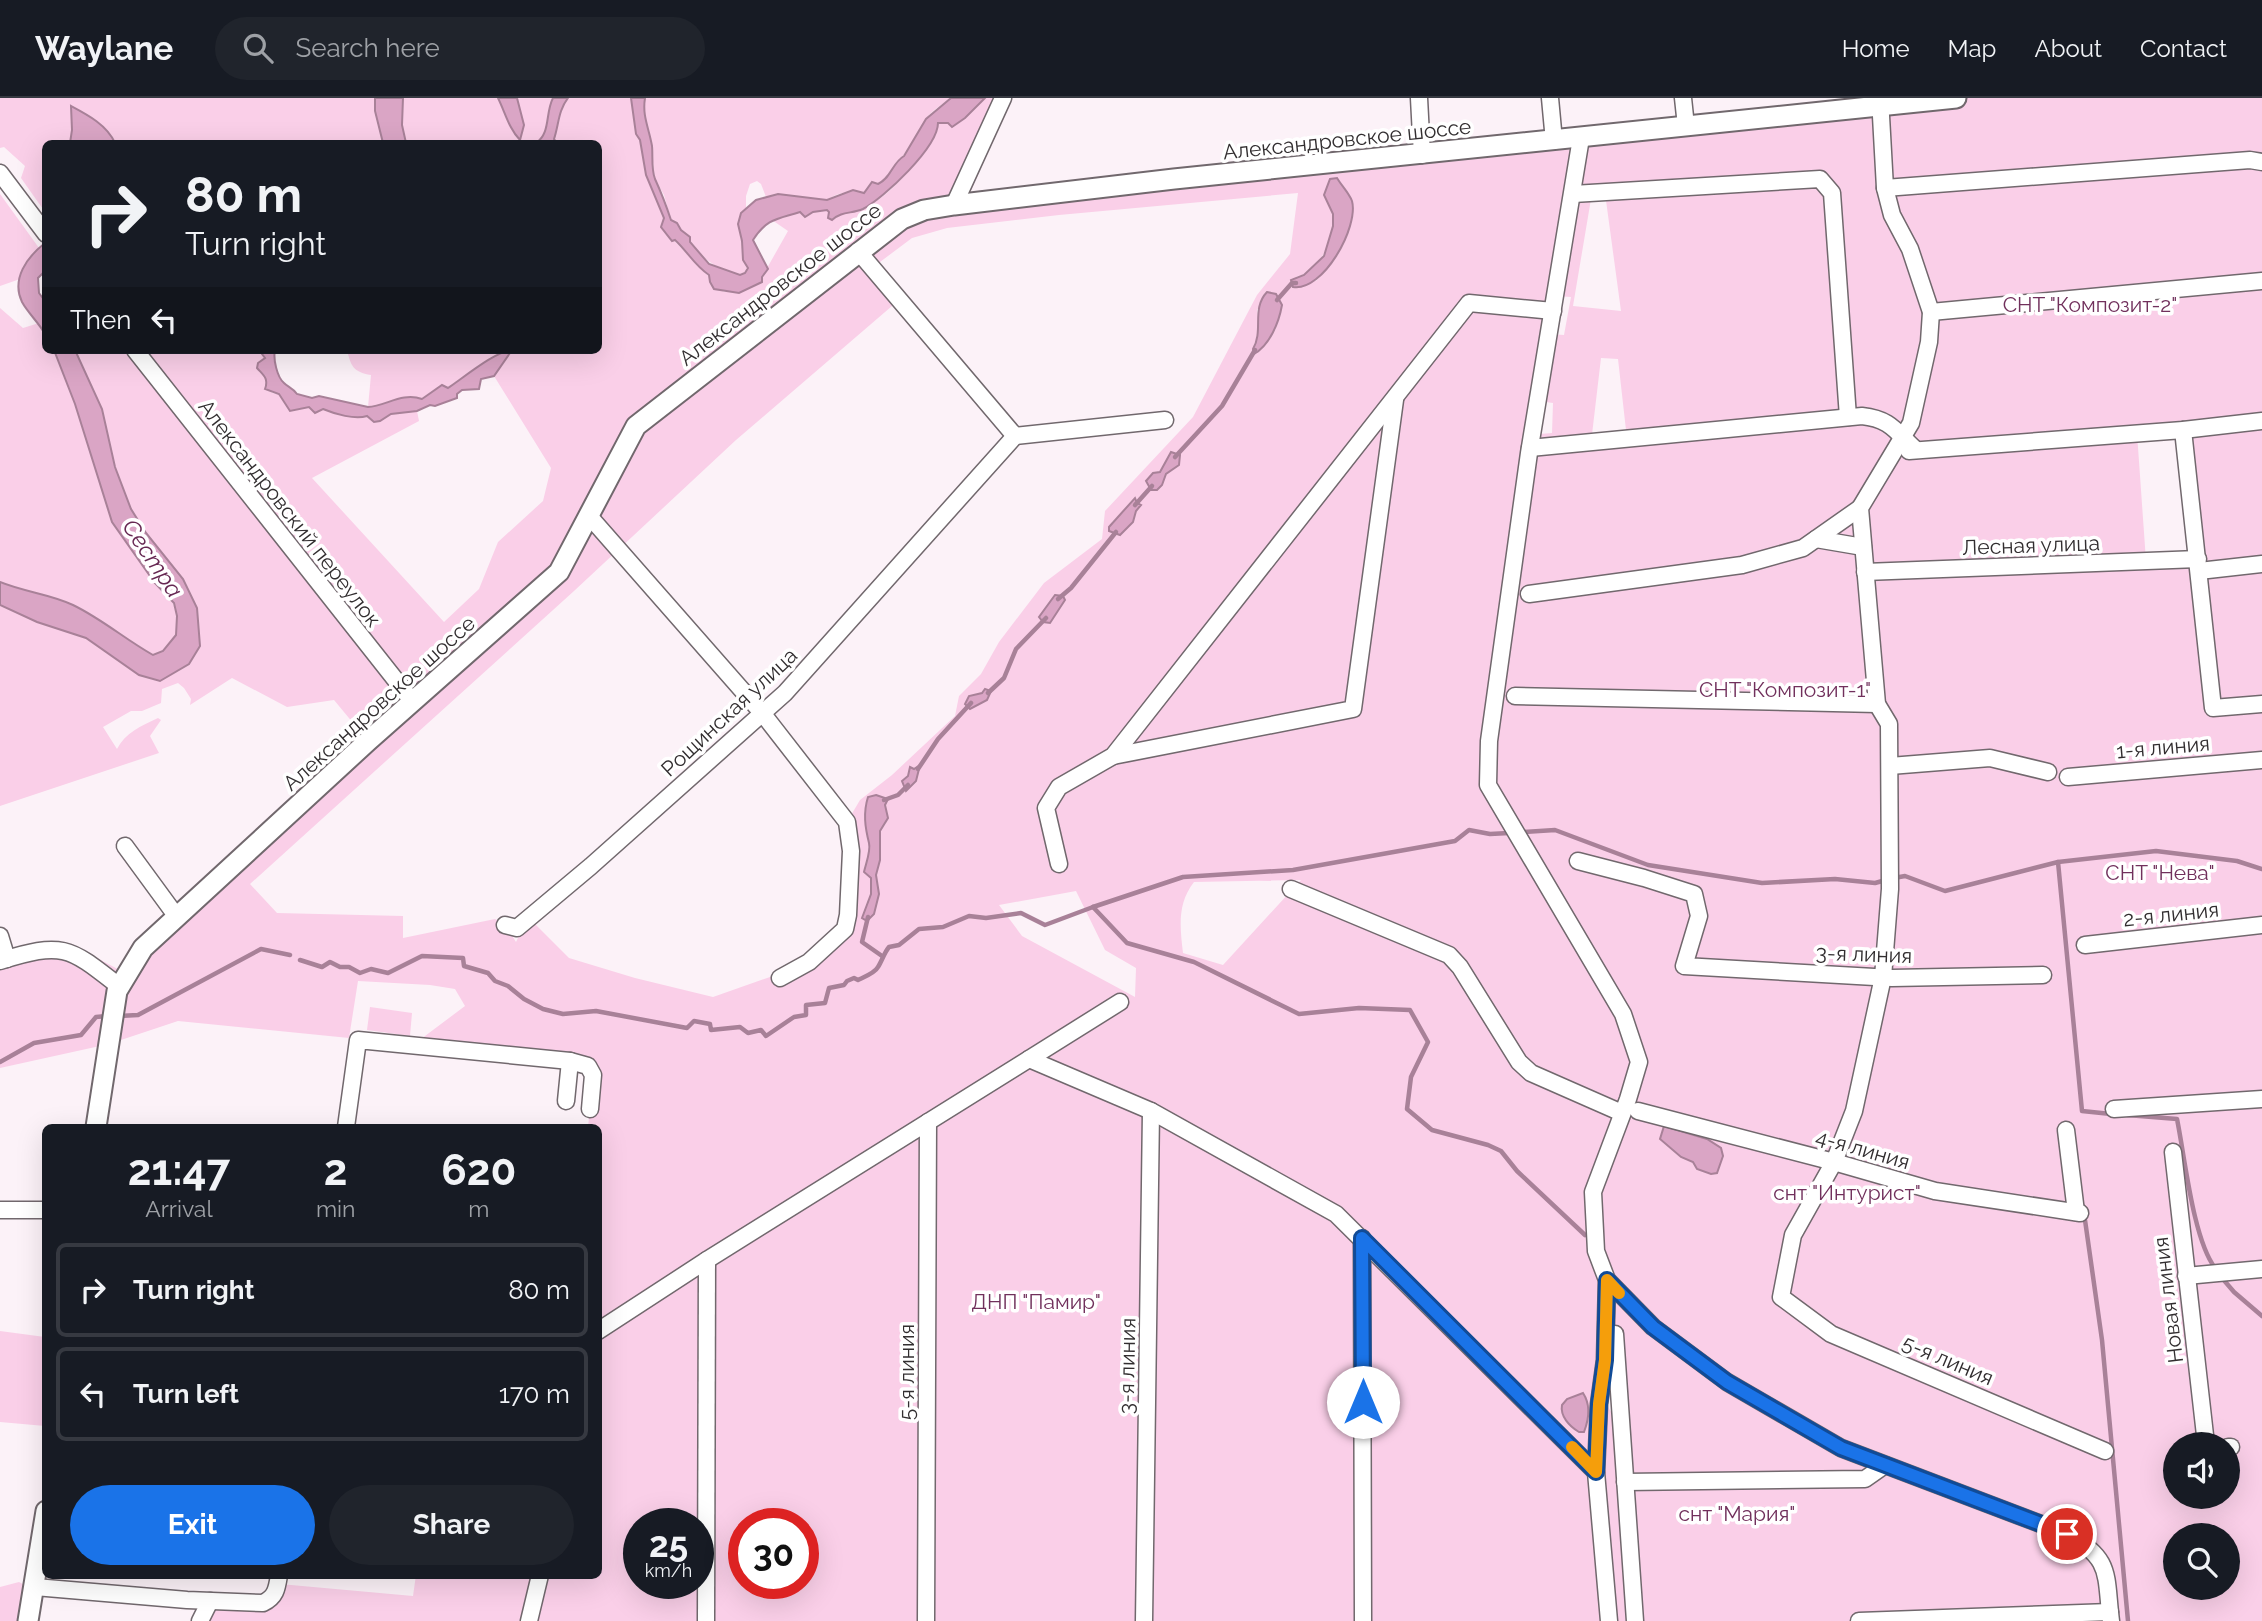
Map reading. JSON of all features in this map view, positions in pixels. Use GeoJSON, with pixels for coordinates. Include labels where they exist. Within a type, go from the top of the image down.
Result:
{"type":"FeatureCollection","features":[{"type":"Feature","properties":{"kind":"street"},"geometry":{"type":"LineString","coordinates":[[954,205],[1003,98]]}},
{"type":"Feature","properties":{"kind":"street"},"geometry":{"type":"LineString","coordinates":[[1419,98],[1422,155]]}},
{"type":"Feature","properties":{"kind":"street"},"geometry":{"type":"LineString","coordinates":[[1550,98],[1554,141]]}},
{"type":"Feature","properties":{"kind":"street"},"geometry":{"type":"LineString","coordinates":[[1682,98],[1686,126]]}},
{"type":"Feature","properties":{"kind":"street","name":"Александровское шоссе"},"geometry":{"type":"LineString","coordinates":[[96,1124],[118,994],[143,948],[559,572],[636,426],[858,251],[908,215],[954,205],[1174,179],[1554,141],[1879,102],[1956,98]]}},
{"type":"Feature","properties":{"kind":"street"},"geometry":{"type":"LineString","coordinates":[[1529,594],[1742,565],[1802,548],[1860,508],[1911,423],[1928,342],[1931,313],[1910,249],[1892,215],[1885,188],[1879,102]]}},
{"type":"Feature","properties":{"kind":"street"},"geometry":{"type":"LineString","coordinates":[[1581,138],[1530,448],[1489,741],[1488,785],[1623,1014],[1639,1062],[1630,1112],[1593,1192],[1596,1251],[1610,1283],[1635,1621]]}},
{"type":"Feature","properties":{"kind":"street"},"geometry":{"type":"LineString","coordinates":[[1885,188],[2250,160],[2262,162]]}},
{"type":"Feature","properties":{"kind":"street"},"geometry":{"type":"LineString","coordinates":[[0,173],[42,229]]}},
{"type":"Feature","properties":{"kind":"street"},"geometry":{"type":"LineString","coordinates":[[1573,194],[1820,179],[1832,193],[1849,416]]}},
{"type":"Feature","properties":{"kind":"street"},"geometry":{"type":"LineString","coordinates":[[858,251],[1015,436],[1165,420]]}},
{"type":"Feature","properties":{"kind":"street"},"geometry":{"type":"LineString","coordinates":[[1931,313],[2262,281]]}},
{"type":"Feature","properties":{"kind":"street"},"geometry":{"type":"LineString","coordinates":[[1113,756],[1469,303],[1553,311]]}},
{"type":"Feature","properties":{"kind":"street","name":"Александровский переулок"},"geometry":{"type":"LineString","coordinates":[[138,354],[413,702]]}},
{"type":"Feature","properties":{"kind":"street"},"geometry":{"type":"LineString","coordinates":[[1059,864],[1046,808],[1059,787],[1113,756],[1353,709],[1395,397]]}},
{"type":"Feature","properties":{"kind":"street"},"geometry":{"type":"LineString","coordinates":[[1530,448],[1849,416],[1862,416],[1895,427],[1898,445]]}},
{"type":"Feature","properties":{"kind":"street"},"geometry":{"type":"LineString","coordinates":[[1898,445],[1916,450],[2262,421]]}},
{"type":"Feature","properties":{"kind":"street"},"geometry":{"type":"LineString","coordinates":[[2183,429],[2213,708],[2262,704]]}},
{"type":"Feature","properties":{"kind":"street","name":"Рощинская улица"},"geometry":{"type":"LineString","coordinates":[[505,925],[517,928],[785,693],[1015,436]]}},
{"type":"Feature","properties":{"kind":"street"},"geometry":{"type":"LineString","coordinates":[[1834,1162],[1854,1111],[1883,977],[1891,870],[1889,724],[1877,704],[1860,508]]}},
{"type":"Feature","properties":{"kind":"street"},"geometry":{"type":"LineString","coordinates":[[590,517],[763,714],[847,822],[851,851],[845,929],[809,962],[780,978]]}},
{"type":"Feature","properties":{"kind":"street"},"geometry":{"type":"LineString","coordinates":[[1815,539],[1863,547]]}},
{"type":"Feature","properties":{"kind":"street","name":"Лесная улица"},"geometry":{"type":"LineString","coordinates":[[1866,572],[2262,564]]}},
{"type":"Feature","properties":{"kind":"street"},"geometry":{"type":"LineString","coordinates":[[1515,696],[1877,704]]}},
{"type":"Feature","properties":{"kind":"street"},"geometry":{"type":"LineString","coordinates":[[1890,766],[1990,758],[2048,772]]}},
{"type":"Feature","properties":{"kind":"street","name":"1-я линия"},"geometry":{"type":"LineString","coordinates":[[2068,777],[2262,760]]}},
{"type":"Feature","properties":{"kind":"street"},"geometry":{"type":"LineString","coordinates":[[125,846],[177,917]]}},
{"type":"Feature","properties":{"kind":"street","name":"3-я линия"},"geometry":{"type":"LineString","coordinates":[[1578,861],[1694,894],[1699,916],[1684,966],[1883,977],[2043,975]]}},
{"type":"Feature","properties":{"kind":"street","name":"4-я линия"},"geometry":{"type":"LineString","coordinates":[[1292,889],[1449,954],[1460,967],[1519,1062],[1531,1073],[1630,1112],[1834,1162],[1935,1191],[2078,1213],[2066,1130]]}},
{"type":"Feature","properties":{"kind":"street","name":"2-я линия"},"geometry":{"type":"LineString","coordinates":[[2085,945],[2262,925]]}},
{"type":"Feature","properties":{"kind":"street"},"geometry":{"type":"LineString","coordinates":[[0,936],[3,960],[50,948],[66,950],[82,959],[118,994]]}},
{"type":"Feature","properties":{"kind":"street"},"geometry":{"type":"LineString","coordinates":[[602,1328],[1120,1002]]}},
{"type":"Feature","properties":{"kind":"street"},"geometry":{"type":"LineString","coordinates":[[346,1124],[358,1040],[570,1061],[588,1066],[593,1075],[590,1109]]}},
{"type":"Feature","properties":{"kind":"street"},"geometry":{"type":"LineString","coordinates":[[1029,1059],[1151,1111],[1336,1214],[1596,1472]]}},
{"type":"Feature","properties":{"kind":"street"},"geometry":{"type":"LineString","coordinates":[[566,1101],[570,1061]]}},
{"type":"Feature","properties":{"kind":"street"},"geometry":{"type":"LineString","coordinates":[[2114,1109],[2262,1099]]}},
{"type":"Feature","properties":{"kind":"street","name":"3-я линия"},"geometry":{"type":"LineString","coordinates":[[1144,1621],[1151,1111]]}},
{"type":"Feature","properties":{"kind":"street","name":"5-я линия"},"geometry":{"type":"LineString","coordinates":[[926,1621],[928,1122]]}},
{"type":"Feature","properties":{"kind":"street","name":"Новая линия"},"geometry":{"type":"LineString","coordinates":[[2173,1152],[2205,1432]]}},
{"type":"Feature","properties":{"kind":"street","name":"5-я линия"},"geometry":{"type":"LineString","coordinates":[[1834,1162],[1793,1235],[1781,1297],[1831,1334],[2105,1451]]}},
{"type":"Feature","properties":{"kind":"street"},"geometry":{"type":"LineString","coordinates":[[0,1210],[42,1210]]}},
{"type":"Feature","properties":{"kind":"street"},"geometry":{"type":"LineString","coordinates":[[1362,1238],[1363,1621]]}},
{"type":"Feature","properties":{"kind":"street"},"geometry":{"type":"LineString","coordinates":[[706,1621],[707,1260]]}},
{"type":"Feature","properties":{"kind":"street"},"geometry":{"type":"LineString","coordinates":[[2186,1276],[2262,1269]]}},
{"type":"Feature","properties":{"kind":"street"},"geometry":{"type":"LineString","coordinates":[[1610,1283],[1653,1327],[1727,1382],[1841,1448],[2067,1534],[2086,1544],[2101,1559],[2107,1579],[2110,1617],[1859,1621]]}},
{"type":"Feature","properties":{"kind":"street"},"geometry":{"type":"LineString","coordinates":[[1609,1621],[1596,1472],[1610,1283]]}},
{"type":"Feature","properties":{"kind":"street"},"geometry":{"type":"LineString","coordinates":[[1625,1482],[1865,1479],[1885,1465]]}},
{"type":"Feature","properties":{"kind":"street"},"geometry":{"type":"LineString","coordinates":[[28,1621],[42,1536]]}},
{"type":"Feature","properties":{"kind":"street"},"geometry":{"type":"LineString","coordinates":[[34,1587],[210,1601],[263,1602],[271,1599],[278,1579]]}},
{"type":"Feature","properties":{"kind":"street"},"geometry":{"type":"LineString","coordinates":[[529,1621],[539,1579]]}},
{"type":"Feature","properties":{"kind":"street"},"geometry":{"type":"LineString","coordinates":[[200,1621],[210,1601]]}},
{"type":"Feature","properties":{"kind":"green space"},"geometry":{"type":"Polygon","coordinates":[[[0,98],[375,98],[375,111],[382,140],[114,140],[71,107],[70,140],[42,140],[42,208],[21,178],[25,166],[4,147],[0,148],[0,98]]]}},
{"type":"Feature","properties":{"kind":"green space"},"geometry":{"type":"Polygon","coordinates":[[[403,98],[498,98],[510,125],[520,139],[524,125],[517,98],[553,98],[546,129],[540,140],[405,140],[402,125],[403,98]]]}},
{"type":"Feature","properties":{"kind":"green space"},"geometry":{"type":"Polygon","coordinates":[[[568,98],[631,98],[646,175],[664,218],[661,227],[724,292],[746,290],[762,282],[762,277],[788,231],[772,220],[813,210],[839,214],[856,211],[871,204],[885,195],[909,170],[938,129],[938,123],[948,123],[951,127],[965,118],[985,98],[1012,98],[965,204],[1880,98],[2262,98],[2262,1621],[200,1621],[211,1603],[263,1603],[280,1584],[413,1596],[415,1579],[602,1579],[602,1124],[588,1124],[588,1066],[413,1045],[465,1006],[455,989],[430,985],[358,981],[349,1038],[178,1021],[109,1044],[0,1068],[0,962],[36,951],[82,959],[97,958],[127,974],[368,741],[334,700],[287,707],[232,678],[190,705],[191,699],[178,683],[162,689],[161,703],[142,711],[131,711],[103,727],[117,749],[129,734],[158,718],[161,720],[150,736],[159,753],[0,806],[0,605],[37,622],[86,638],[139,675],[189,664],[200,646],[146,533],[131,509],[115,467],[102,409],[77,354],[135,354],[416,694],[140,354],[262,354],[265,358],[260,372],[265,376],[272,393],[279,394],[288,405],[323,409],[335,414],[367,416],[380,421],[391,414],[417,411],[419,421],[312,478],[444,622],[479,589],[498,542],[543,501],[551,468],[494,376],[509,354],[602,354],[602,140],[554,139],[560,113],[568,98]],[[1337,178],[1329,206],[1333,226],[1327,248],[1314,267],[1296,277],[1316,281],[1331,262],[1340,244],[1352,202],[1337,178]],[[1298,193],[947,228],[912,238],[872,268],[899,300],[736,440],[574,591],[250,884],[277,913],[403,916],[403,938],[495,919],[505,924],[516,942],[528,917],[569,958],[713,997],[770,977],[785,975],[845,929],[847,822],[860,800],[892,775],[955,716],[959,696],[981,674],[999,642],[1044,583],[1102,539],[1105,511],[1193,417],[1257,295],[1290,254],[1298,193]],[[1592,193],[1573,306],[1621,311],[1605,193],[1592,193]],[[1556,296],[1550,334],[1564,335],[1571,297],[1556,296]],[[1257,309],[1258,335],[1253,349],[1276,329],[1276,319],[1281,311],[1257,309]],[[1601,358],[1591,443],[1627,439],[1618,359],[1601,358]],[[1538,401],[1540,434],[1552,433],[1553,403],[1538,401]],[[2183,430],[2137,433],[2146,561],[2197,559],[2183,430]],[[1126,510],[1112,522],[1120,535],[1133,522],[1136,511],[1126,510]],[[868,797],[865,826],[869,853],[864,871],[871,878],[871,894],[862,918],[879,895],[876,875],[880,860],[880,831],[886,823],[885,805],[868,797]],[[1301,880],[1194,882],[1182,907],[1183,953],[1223,965],[1301,880]],[[1076,891],[999,905],[1022,936],[1135,997],[1136,968],[1105,950],[1076,891]],[[1613,1287],[1601,1394],[1621,1428],[1613,1287]],[[1562,1405],[1561,1410],[1567,1422],[1586,1427],[1589,1411],[1562,1405]]]}},
{"type":"Feature","properties":{"kind":"green space"},"geometry":{"type":"Polygon","coordinates":[[[645,98],[951,98],[928,116],[899,162],[872,189],[817,200],[782,195],[766,197],[761,184],[757,181],[750,184],[739,229],[748,268],[740,275],[718,267],[705,258],[671,220],[664,195],[655,179],[649,129],[645,122],[645,98]]]}},
{"type":"Feature","properties":{"kind":"green space"},"geometry":{"type":"Polygon","coordinates":[[[0,194],[39,248],[25,264],[20,279],[0,286],[0,194]]]}},
{"type":"Feature","properties":{"kind":"green space"},"geometry":{"type":"Polygon","coordinates":[[[0,308],[23,328],[39,323],[42,328],[42,354],[56,354],[75,404],[112,522],[155,583],[173,603],[177,616],[176,635],[163,651],[154,655],[74,605],[0,582],[0,308]]]}},
{"type":"Feature","properties":{"kind":"green space"},"geometry":{"type":"Polygon","coordinates":[[[348,354],[497,354],[447,388],[437,388],[421,399],[407,397],[368,407],[371,375],[360,372],[348,354]]]}},
{"type":"Feature","properties":{"kind":"green space"},"geometry":{"type":"Polygon","coordinates":[[[370,1007],[412,1013],[410,1036],[367,1030],[370,1007]]]}},
{"type":"Feature","properties":{"kind":"green space"},"geometry":{"type":"Polygon","coordinates":[[[0,1331],[42,1337],[42,1426],[0,1422],[0,1331]]]}},
{"type":"Feature","properties":{"kind":"green space"},"geometry":{"type":"Polygon","coordinates":[[[19,1582],[34,1590],[28,1621],[0,1621],[0,1587],[19,1582]]]}},
{"type":"Feature","properties":{"kind":"water"},"geometry":{"type":"Polygon","coordinates":[[[375,98],[403,98],[402,125],[405,140],[382,140],[375,111],[375,98]]]}},
{"type":"Feature","properties":{"kind":"water"},"geometry":{"type":"Polygon","coordinates":[[[498,98],[517,98],[524,125],[520,140],[510,126],[498,98]]]}},
{"type":"Feature","properties":{"kind":"water"},"geometry":{"type":"Polygon","coordinates":[[[553,98],[568,98],[562,108],[555,140],[540,140],[546,128],[553,98]]]}},
{"type":"Feature","properties":{"kind":"water"},"geometry":{"type":"Polygon","coordinates":[[[631,98],[645,98],[644,111],[652,146],[654,175],[671,220],[690,237],[690,242],[709,264],[740,275],[748,268],[743,260],[738,224],[741,213],[756,200],[778,194],[827,200],[853,190],[864,193],[872,182],[878,184],[886,178],[904,156],[926,119],[951,98],[985,98],[952,127],[948,123],[938,123],[936,133],[920,158],[884,194],[863,209],[832,220],[828,218],[827,210],[813,212],[805,217],[800,212],[774,220],[763,227],[753,240],[768,269],[762,282],[739,293],[714,289],[709,275],[675,240],[672,241],[661,227],[664,218],[646,175],[631,98]]]}},
{"type":"Feature","properties":{"kind":"water"},"geometry":{"type":"Polygon","coordinates":[[[71,106],[102,126],[114,140],[70,140],[71,106]]]}},
{"type":"Feature","properties":{"kind":"water"},"geometry":{"type":"Polygon","coordinates":[[[1337,178],[1352,201],[1353,212],[1344,241],[1327,269],[1316,279],[1304,286],[1293,287],[1291,280],[1304,275],[1324,256],[1333,226],[1333,214],[1324,195],[1330,179],[1337,178]]]}},
{"type":"Feature","properties":{"kind":"water"},"geometry":{"type":"Polygon","coordinates":[[[42,246],[42,274],[38,278],[39,293],[42,297],[42,330],[22,302],[19,293],[20,277],[32,255],[42,246]]]}},
{"type":"Feature","properties":{"kind":"water"},"geometry":{"type":"Polygon","coordinates":[[[1267,292],[1276,294],[1282,305],[1273,332],[1265,345],[1254,354],[1258,312],[1267,292]]]}},
{"type":"Feature","properties":{"kind":"water","name":"Сестра"},"geometry":{"type":"Polygon","coordinates":[[[56,354],[77,354],[102,409],[115,467],[131,509],[146,533],[183,579],[197,608],[200,646],[189,664],[160,681],[139,675],[86,638],[37,622],[0,605],[0,582],[55,598],[84,611],[153,655],[163,651],[176,635],[177,616],[174,603],[155,583],[112,522],[75,404],[56,354]]]}},
{"type":"Feature","properties":{"kind":"water"},"geometry":{"type":"Polygon","coordinates":[[[262,354],[275,354],[279,377],[297,394],[368,407],[401,398],[422,399],[442,385],[448,388],[498,355],[509,354],[494,376],[481,379],[479,389],[462,390],[457,394],[457,398],[435,406],[391,414],[374,422],[367,416],[351,417],[323,409],[315,413],[309,407],[290,411],[279,394],[265,389],[266,379],[257,368],[258,363],[265,358],[262,354]]]}},
{"type":"Feature","properties":{"kind":"water"},"geometry":{"type":"Polygon","coordinates":[[[1171,452],[1180,455],[1179,465],[1166,474],[1157,490],[1151,490],[1146,481],[1153,473],[1160,472],[1171,452]]]}},
{"type":"Feature","properties":{"kind":"water"},"geometry":{"type":"Polygon","coordinates":[[[1135,498],[1141,505],[1133,522],[1120,535],[1109,531],[1109,527],[1135,498]]]}},
{"type":"Feature","properties":{"kind":"water"},"geometry":{"type":"Polygon","coordinates":[[[1055,595],[1063,596],[1065,600],[1050,623],[1043,622],[1039,617],[1055,595]]]}},
{"type":"Feature","properties":{"kind":"water"},"geometry":{"type":"Polygon","coordinates":[[[985,689],[991,691],[987,700],[970,709],[965,704],[969,696],[982,693],[985,689]]]}},
{"type":"Feature","properties":{"kind":"water"},"geometry":{"type":"Polygon","coordinates":[[[920,765],[916,781],[906,791],[902,781],[908,776],[910,767],[914,769],[920,765]]]}},
{"type":"Feature","properties":{"kind":"water"},"geometry":{"type":"Polygon","coordinates":[[[876,795],[888,799],[885,805],[888,818],[880,831],[880,860],[876,875],[879,894],[874,914],[867,921],[862,918],[871,894],[871,878],[864,872],[869,853],[865,814],[868,797],[876,795]]]}},
{"type":"Feature","properties":{"kind":"water"},"geometry":{"type":"Polygon","coordinates":[[[1664,1126],[1707,1139],[1721,1148],[1723,1156],[1717,1173],[1711,1174],[1697,1169],[1693,1162],[1681,1157],[1660,1139],[1664,1126]]]}},
{"type":"Feature","properties":{"kind":"water"},"geometry":{"type":"Polygon","coordinates":[[[1583,1393],[1588,1417],[1584,1432],[1579,1432],[1566,1420],[1562,1405],[1567,1399],[1583,1393]]]}},
{"type":"Feature","properties":{"kind":"waterway"},"geometry":{"type":"LineString","coordinates":[[1277,300],[1292,283],[1296,283]]}},
{"type":"Feature","properties":{"kind":"waterway"},"geometry":{"type":"LineString","coordinates":[[1175,457],[1222,406],[1255,350]]}},
{"type":"Feature","properties":{"kind":"waterway"},"geometry":{"type":"LineString","coordinates":[[1135,505],[1152,486]]}},
{"type":"Feature","properties":{"kind":"waterway"},"geometry":{"type":"LineString","coordinates":[[1058,599],[1071,588],[1116,532]]}},
{"type":"Feature","properties":{"kind":"waterway"},"geometry":{"type":"LineString","coordinates":[[988,693],[1004,678],[1016,649],[1046,618]]}},
{"type":"Feature","properties":{"kind":"waterway"},"geometry":{"type":"LineString","coordinates":[[918,769],[938,739],[971,703]]}},
{"type":"Feature","properties":{"kind":"waterway"},"geometry":{"type":"LineString","coordinates":[[884,800],[898,795],[908,785]]}},
{"type":"Feature","properties":{"kind":"waterway"},"geometry":{"type":"LineString","coordinates":[[300,960],[322,967],[330,962],[360,973],[371,969],[388,973],[422,956],[463,958],[464,966],[488,973],[495,981],[508,986],[543,1009],[563,1014],[596,1011],[687,1028],[694,1021],[710,1024],[711,1030],[740,1027],[748,1033],[761,1030],[766,1036],[794,1017],[806,1015],[806,1005],[825,1003],[829,988],[844,985],[847,981],[854,978],[858,980],[872,973],[889,947],[899,945],[919,929],[943,927],[969,916],[986,918],[1021,913],[1045,925],[1183,877],[1293,870],[1455,841],[1469,830],[1490,834],[1509,833]]}},
{"type":"Feature","properties":{"kind":"waterway"},"geometry":{"type":"LineString","coordinates":[[1523,832],[1555,830],[1648,865],[1762,883],[1835,879],[1875,883],[1886,880]]}},
{"type":"Feature","properties":{"kind":"waterway"},"geometry":{"type":"LineString","coordinates":[[1894,878],[1905,876],[1945,891],[2058,862],[2156,851],[2237,861],[2262,869]]}},
{"type":"Feature","properties":{"kind":"waterway"},"geometry":{"type":"LineString","coordinates":[[2058,862],[2082,1111],[2111,1114]]}},
{"type":"Feature","properties":{"kind":"waterway"},"geometry":{"type":"LineString","coordinates":[[1093,907],[1127,943],[1194,962],[1299,1014],[1359,1008],[1410,1010],[1428,1042],[1411,1077],[1407,1109],[1432,1130],[1501,1151],[1517,1171],[1585,1235]]}},
{"type":"Feature","properties":{"kind":"waterway"},"geometry":{"type":"LineString","coordinates":[[868,917],[862,942],[882,956]]}},
{"type":"Feature","properties":{"kind":"waterway"},"geometry":{"type":"LineString","coordinates":[[119,1016],[138,1015],[261,949],[290,955]]}},
{"type":"Feature","properties":{"kind":"waterway"},"geometry":{"type":"LineString","coordinates":[[0,1062],[34,1043],[81,1035],[96,1017],[107,1016]]}},
{"type":"Feature","properties":{"kind":"waterway"},"geometry":{"type":"LineString","coordinates":[[2127,1115],[2177,1119],[2195,1218],[2207,1255],[2215,1268]]}},
{"type":"Feature","properties":{"kind":"waterway"},"geometry":{"type":"LineString","coordinates":[[2085,1220],[2102,1340],[2128,1621]]}},
{"type":"Feature","properties":{"kind":"waterway"},"geometry":{"type":"LineString","coordinates":[[2222,1278],[2262,1316]]}},
{"type":"Feature","properties":{"kind":"slow traffic"},"geometry":{"type":"LineString","coordinates":[[1572,1447],[1596,1472],[1599,1404],[1605,1360],[1607,1280],[1619,1293]]}},
{"type":"Feature","properties":{"kind":"route"},"geometry":{"type":"LineString","coordinates":[[1363,1402],[1362,1238],[1596,1472],[1599,1404],[1605,1360],[1607,1280],[1653,1327],[1727,1382],[1841,1448],[2067,1534]]}},
{"type":"Feature","properties":{"kind":"park label","name":"СНТ \"Композит-2\""},"geometry":{"type":"Point","coordinates":[2090,304]}},
{"type":"Feature","properties":{"kind":"park label","name":"СНТ \"Композит-1\""},"geometry":{"type":"Point","coordinates":[1785,689]}},
{"type":"Feature","properties":{"kind":"park label","name":"СНТ \"Нева\""},"geometry":{"type":"Point","coordinates":[2160,872]}},
{"type":"Feature","properties":{"kind":"park label","name":"снт \"Интурист\""},"geometry":{"type":"Point","coordinates":[1847,1192]}},
{"type":"Feature","properties":{"kind":"park label","name":"ДНП \"Памир\""},"geometry":{"type":"Point","coordinates":[1036,1301]}},
{"type":"Feature","properties":{"kind":"park label","name":"снт \"Мария\""},"geometry":{"type":"Point","coordinates":[1737,1513]}}]}
